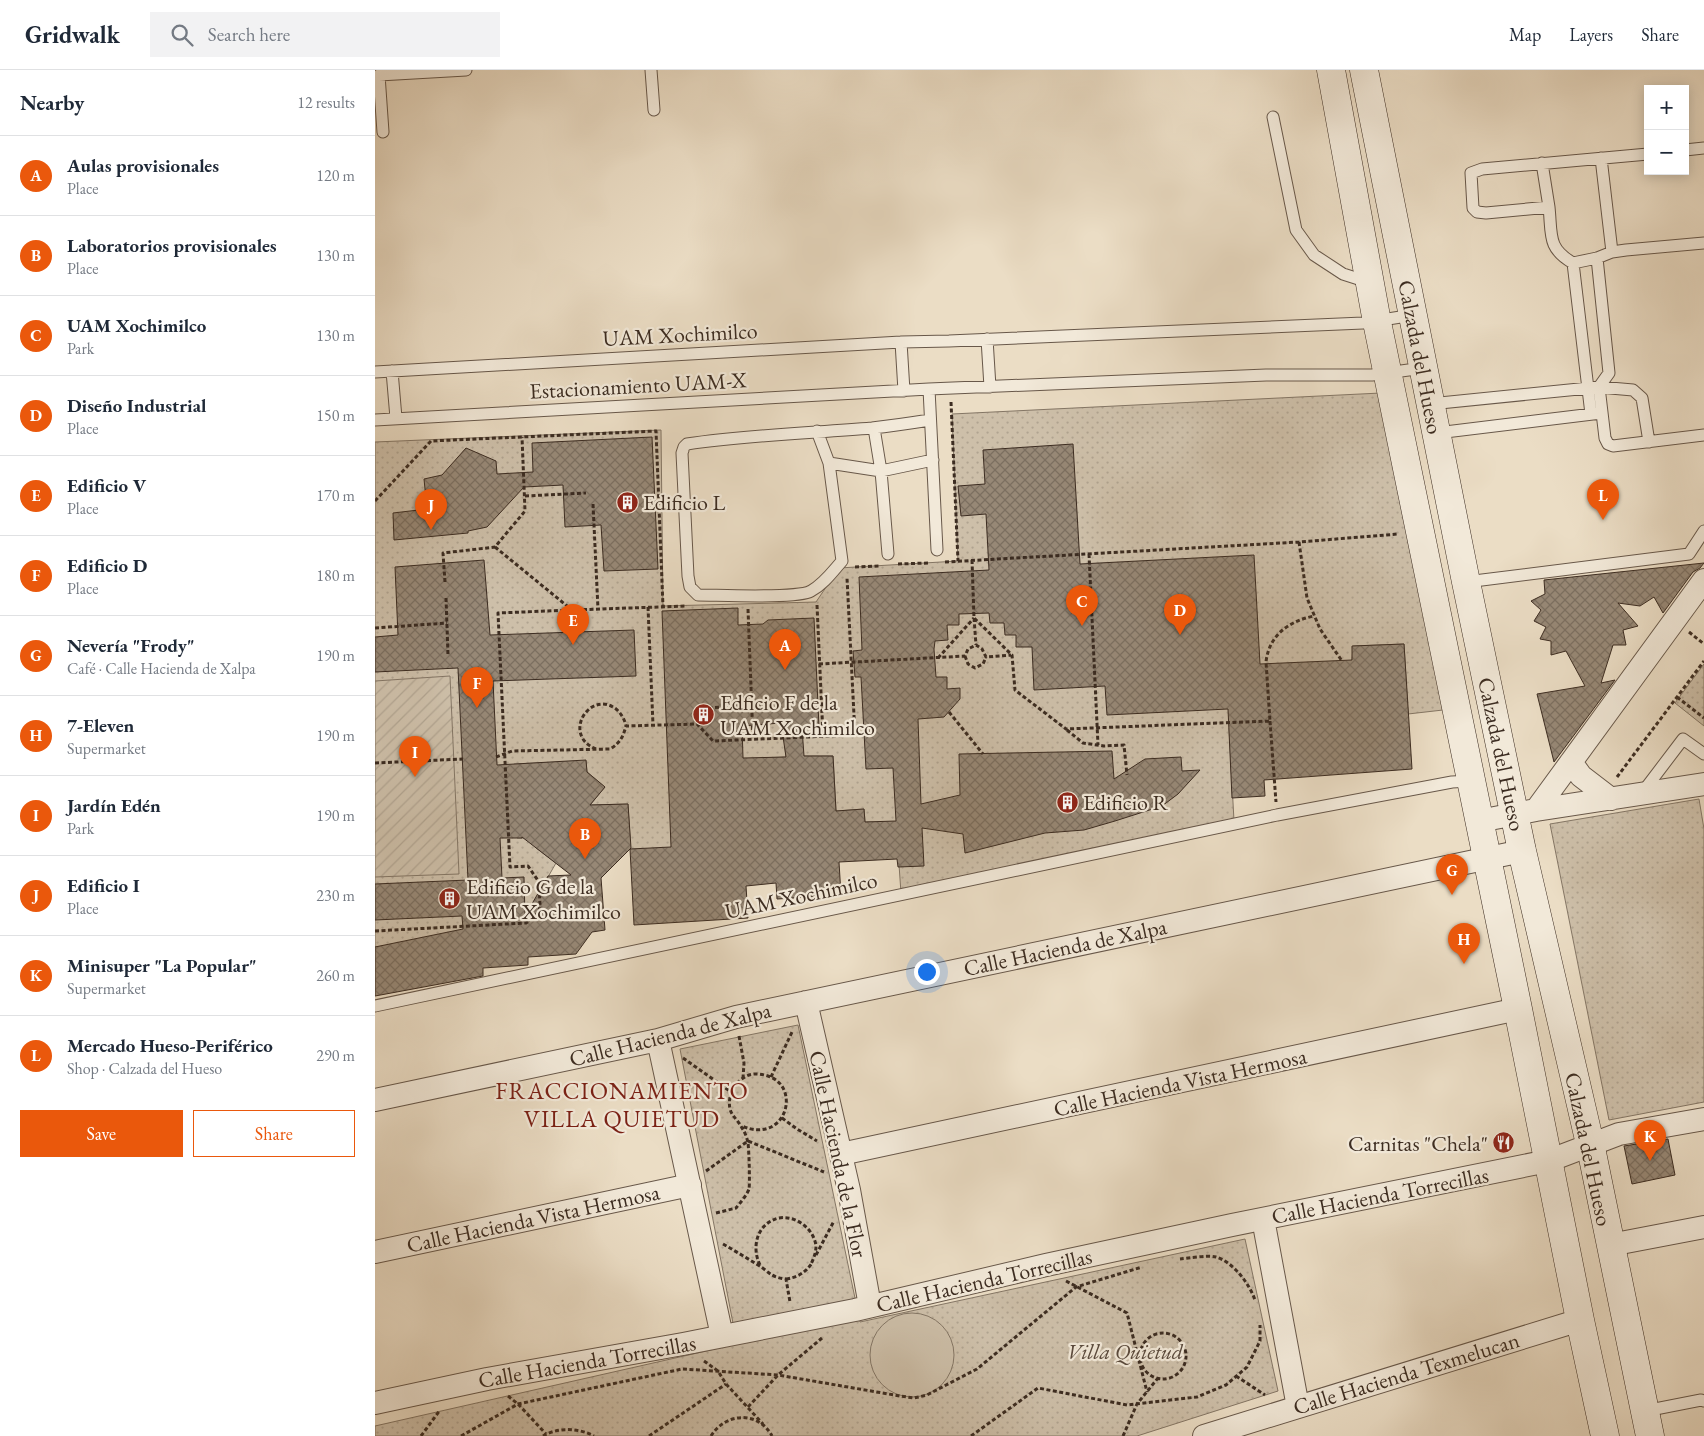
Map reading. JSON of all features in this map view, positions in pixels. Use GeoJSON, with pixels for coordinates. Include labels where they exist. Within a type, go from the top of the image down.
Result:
{"type":"FeatureCollection","features":[{"type":"Feature","properties":{"kind":"main road","name":"Calzada del Hueso"},"geometry":{"type":"LineString","coordinates":[[1331,70],[1387,373],[1605,1436]]}},
{"type":"Feature","properties":{"kind":"main road","name":"Calzada del Hueso"},"geometry":{"type":"LineString","coordinates":[[1364,70],[1466,582],[1526,812],[1522,851],[1590,1146],[1648,1424]]}},
{"type":"Feature","properties":{"kind":"street"},"geometry":{"type":"LineString","coordinates":[[1526,812],[1571,762],[1704,580]]}},
{"type":"Feature","properties":{"kind":"street"},"geometry":{"type":"LineString","coordinates":[[1571,762],[1581,776],[1613,788],[1641,794],[1704,784]]}},
{"type":"Feature","properties":{"kind":"street"},"geometry":{"type":"LineString","coordinates":[[1479,821],[1526,812],[1613,788]]}},
{"type":"Feature","properties":{"kind":"street","name":"Calle Hacienda de Xalpa"},"geometry":{"type":"LineString","coordinates":[[375,1100],[658,1040],[736,1017],[1522,851]]}},
{"type":"Feature","properties":{"kind":"street","name":"Calle Hacienda de la Flor"},"geometry":{"type":"LineString","coordinates":[[806,1002],[848,1186],[870,1306]]}},
{"type":"Feature","properties":{"kind":"street","name":"Calle Hacienda Vista Hermosa"},"geometry":{"type":"LineString","coordinates":[[841,1154],[1518,1009]]}},
{"type":"Feature","properties":{"kind":"street"},"geometry":{"type":"LineString","coordinates":[[658,1040],[722,1336]]}},
{"type":"Feature","properties":{"kind":"street","name":"Calle Hacienda Torrecillas"},"geometry":{"type":"LineString","coordinates":[[375,1403],[487,1379],[794,1322],[1263,1218],[1549,1161],[1619,1134],[1704,1119]]}},
{"type":"Feature","properties":{"kind":"street","name":"Calle Hacienda Vista Hermosa"},"geometry":{"type":"LineString","coordinates":[[375,1252],[690,1185]]}},
{"type":"Feature","properties":{"kind":"street"},"geometry":{"type":"LineString","coordinates":[[1263,1218],[1292,1408]]}},
{"type":"Feature","properties":{"kind":"street"},"geometry":{"type":"LineString","coordinates":[[1610,1245],[1704,1227]]}},
{"type":"Feature","properties":{"kind":"street","name":"Calle Hacienda Texmelucan"},"geometry":{"type":"LineString","coordinates":[[1204,1436],[1580,1320]]}},
{"type":"Feature","properties":{"kind":"lane"},"geometry":{"type":"LineString","coordinates":[[383,132],[379,75],[466,70]]}},
{"type":"Feature","properties":{"kind":"lane"},"geometry":{"type":"LineString","coordinates":[[651,70],[654,110]]}},
{"type":"Feature","properties":{"kind":"lane"},"geometry":{"type":"LineString","coordinates":[[1273,117],[1296,230],[1314,255],[1343,274],[1369,283]]}},
{"type":"Feature","properties":{"kind":"lane"},"geometry":{"type":"LineString","coordinates":[[1689,150],[1704,148]]}},
{"type":"Feature","properties":{"kind":"lane"},"geometry":{"type":"LineString","coordinates":[[1549,207],[1486,213],[1477,212],[1473,208],[1471,173],[1542,163],[1644,154]]}},
{"type":"Feature","properties":{"kind":"lane"},"geometry":{"type":"LineString","coordinates":[[1601,158],[1612,252]]}},
{"type":"Feature","properties":{"kind":"lane"},"geometry":{"type":"LineString","coordinates":[[1542,163],[1553,246],[1562,256],[1573,263],[1597,258],[1612,252],[1704,242]]}},
{"type":"Feature","properties":{"kind":"lane"},"geometry":{"type":"LineString","coordinates":[[1594,388],[1609,373],[1597,258]]}},
{"type":"Feature","properties":{"kind":"lane"},"geometry":{"type":"LineString","coordinates":[[1573,263],[1594,388],[1596,414],[1608,444],[1613,446],[1704,435]]}},
{"type":"Feature","properties":{"kind":"lane","name":"UAM Xochimilco"},"geometry":{"type":"LineString","coordinates":[[375,372],[901,342],[1377,322],[1413,315]]}},
{"type":"Feature","properties":{"kind":"lane"},"geometry":{"type":"LineString","coordinates":[[987,339],[990,387]]}},
{"type":"Feature","properties":{"kind":"lane"},"geometry":{"type":"LineString","coordinates":[[901,342],[904,390]]}},
{"type":"Feature","properties":{"kind":"lane"},"geometry":{"type":"LineString","coordinates":[[951,389],[1266,375],[1372,375],[1423,368]]}},
{"type":"Feature","properties":{"kind":"lane"},"geometry":{"type":"LineString","coordinates":[[392,371],[396,418]]}},
{"type":"Feature","properties":{"kind":"lane"},"geometry":{"type":"LineString","coordinates":[[1430,404],[1594,388],[1633,390],[1641,398],[1649,442]]}},
{"type":"Feature","properties":{"kind":"lane"},"geometry":{"type":"LineString","coordinates":[[929,389],[937,550]]}},
{"type":"Feature","properties":{"kind":"lane","name":"Estacionamiento UAM-X"},"geometry":{"type":"LineString","coordinates":[[375,420],[904,390],[951,389]]}},
{"type":"Feature","properties":{"kind":"lane"},"geometry":{"type":"LineString","coordinates":[[1436,433],[1596,414]]}},
{"type":"Feature","properties":{"kind":"lane"},"geometry":{"type":"LineString","coordinates":[[817,431],[829,463],[842,561],[810,592],[780,595],[698,595],[690,587],[688,576],[682,453],[687,444],[724,438],[817,431],[873,428],[930,420]]}},
{"type":"Feature","properties":{"kind":"lane"},"geometry":{"type":"LineString","coordinates":[[873,428],[881,471],[888,554]]}},
{"type":"Feature","properties":{"kind":"lane"},"geometry":{"type":"LineString","coordinates":[[829,463],[881,471],[933,460]]}},
{"type":"Feature","properties":{"kind":"lane"},"geometry":{"type":"LineString","coordinates":[[1466,582],[1689,554],[1704,531]]}},
{"type":"Feature","properties":{"kind":"lane"},"geometry":{"type":"LineString","coordinates":[[1641,794],[1683,739],[1704,754]]}},
{"type":"Feature","properties":{"kind":"lane","name":"UAM Xochimilco"},"geometry":{"type":"LineString","coordinates":[[375,1006],[1277,815],[1452,782],[1471,781]]}},
{"type":"Feature","properties":{"kind":"lane"},"geometry":{"type":"LineString","coordinates":[[1648,1424],[1701,1400],[1704,1401]]}},
{"type":"Feature","properties":{"kind":"path"},"geometry":{"type":"LineString","coordinates":[[951,389],[958,561]]}},
{"type":"Feature","properties":{"kind":"path"},"geometry":{"type":"LineString","coordinates":[[375,501],[431,441],[655,432],[663,606]]}},
{"type":"Feature","properties":{"kind":"path"},"geometry":{"type":"LineString","coordinates":[[445,582],[443,554],[495,547],[525,511],[523,437]]}},
{"type":"Feature","properties":{"kind":"path"},"geometry":{"type":"LineString","coordinates":[[525,496],[586,494]]}},
{"type":"Feature","properties":{"kind":"path"},"geometry":{"type":"LineString","coordinates":[[593,504],[598,609]]}},
{"type":"Feature","properties":{"kind":"path"},"geometry":{"type":"LineString","coordinates":[[1098,745],[1089,554],[1299,542],[1399,534]]}},
{"type":"Feature","properties":{"kind":"path"},"geometry":{"type":"LineString","coordinates":[[1299,542],[1307,598],[1321,630],[1342,660]]}},
{"type":"Feature","properties":{"kind":"path"},"geometry":{"type":"LineString","coordinates":[[972,560],[976,645]]}},
{"type":"Feature","properties":{"kind":"path"},"geometry":{"type":"LineString","coordinates":[[626,726],[697,724],[713,741],[855,735],[847,577]]}},
{"type":"Feature","properties":{"kind":"path"},"geometry":{"type":"LineString","coordinates":[[446,598],[448,655]]}},
{"type":"Feature","properties":{"kind":"path"},"geometry":{"type":"LineString","coordinates":[[817,602],[823,736]]}},
{"type":"Feature","properties":{"kind":"path"},"geometry":{"type":"LineString","coordinates":[[748,604],[753,739]]}},
{"type":"Feature","properties":{"kind":"path"},"geometry":{"type":"LineString","coordinates":[[648,607],[653,725]]}},
{"type":"Feature","properties":{"kind":"path"},"geometry":{"type":"LineString","coordinates":[[375,932],[527,923],[539,912],[539,882],[528,866],[510,868],[498,613],[572,610]]}},
{"type":"Feature","properties":{"kind":"path"},"geometry":{"type":"LineString","coordinates":[[1277,815],[1266,662],[1267,653],[1273,640],[1281,631],[1301,619],[1314,616]]}},
{"type":"Feature","properties":{"kind":"path"},"geometry":{"type":"LineString","coordinates":[[974,618],[1012,655],[1015,690],[1083,743],[1124,745],[1127,775]]}},
{"type":"Feature","properties":{"kind":"path"},"geometry":{"type":"LineString","coordinates":[[937,658],[974,618]]}},
{"type":"Feature","properties":{"kind":"path"},"geometry":{"type":"LineString","coordinates":[[375,628],[447,623]]}},
{"type":"Feature","properties":{"kind":"path"},"geometry":{"type":"LineString","coordinates":[[1687,631],[1704,644]]}},
{"type":"Feature","properties":{"kind":"path"},"geometry":{"type":"LineString","coordinates":[[976,645],[968,649],[965,656],[968,664],[975,668],[983,664],[986,656]]}},
{"type":"Feature","properties":{"kind":"path"},"geometry":{"type":"LineString","coordinates":[[976,645],[982,649],[986,656]]}},
{"type":"Feature","properties":{"kind":"path"},"geometry":{"type":"LineString","coordinates":[[986,656],[1012,655]]}},
{"type":"Feature","properties":{"kind":"path"},"geometry":{"type":"LineString","coordinates":[[819,664],[965,656]]}},
{"type":"Feature","properties":{"kind":"path"},"geometry":{"type":"LineString","coordinates":[[1613,788],[1704,661]]}},
{"type":"Feature","properties":{"kind":"path"},"geometry":{"type":"LineString","coordinates":[[1677,697],[1704,718]]}},
{"type":"Feature","properties":{"kind":"path"},"geometry":{"type":"LineString","coordinates":[[497,757],[512,752],[602,750],[609,749],[621,740],[626,726],[625,722],[618,711],[612,707],[598,705],[586,712],[580,725],[583,739],[594,748],[602,750]]}},
{"type":"Feature","properties":{"kind":"path"},"geometry":{"type":"LineString","coordinates":[[697,724],[709,708],[752,705]]}},
{"type":"Feature","properties":{"kind":"path"},"geometry":{"type":"LineString","coordinates":[[949,712],[983,754]]}},
{"type":"Feature","properties":{"kind":"path"},"geometry":{"type":"LineString","coordinates":[[1066,730],[1270,720]]}},
{"type":"Feature","properties":{"kind":"path"},"geometry":{"type":"LineString","coordinates":[[375,763],[463,759]]}},
{"type":"Feature","properties":{"kind":"path"},"geometry":{"type":"LineString","coordinates":[[771,1077],[806,1002]]}},
{"type":"Feature","properties":{"kind":"path"},"geometry":{"type":"LineString","coordinates":[[736,1017],[744,1064],[743,1078]]}},
{"type":"Feature","properties":{"kind":"path"},"geometry":{"type":"LineString","coordinates":[[658,1040],[731,1092]]}},
{"type":"Feature","properties":{"kind":"path"},"geometry":{"type":"LineString","coordinates":[[752,1074],[762,1074],[771,1077],[779,1083],[784,1091],[786,1109],[782,1118],[768,1129],[750,1130],[735,1120],[731,1112],[729,1102],[731,1092],[743,1078],[752,1074]]}},
{"type":"Feature","properties":{"kind":"path"},"geometry":{"type":"LineString","coordinates":[[782,1118],[797,1129],[841,1154]]}},
{"type":"Feature","properties":{"kind":"path"},"geometry":{"type":"LineString","coordinates":[[724,1210],[736,1208],[749,1189],[748,1141],[742,1126]]}},
{"type":"Feature","properties":{"kind":"path"},"geometry":{"type":"LineString","coordinates":[[690,1185],[715,1163],[748,1141]]}},
{"type":"Feature","properties":{"kind":"path"},"geometry":{"type":"LineString","coordinates":[[748,1141],[848,1186],[811,1264],[801,1275],[787,1279],[776,1278],[767,1273],[756,1257],[757,1237],[762,1228],[779,1218],[799,1221],[813,1235],[816,1245],[815,1255],[811,1264]]}},
{"type":"Feature","properties":{"kind":"path"},"geometry":{"type":"LineString","coordinates":[[699,1230],[761,1266]]}},
{"type":"Feature","properties":{"kind":"path"},"geometry":{"type":"LineString","coordinates":[[1175,1259],[1215,1257],[1235,1268],[1251,1287],[1257,1305]]}},
{"type":"Feature","properties":{"kind":"path"},"geometry":{"type":"LineString","coordinates":[[1046,1265],[1058,1276],[1076,1287],[1127,1313],[1147,1392]]}},
{"type":"Feature","properties":{"kind":"path"},"geometry":{"type":"LineString","coordinates":[[461,1436],[518,1404],[682,1369],[778,1375],[913,1398],[927,1395],[977,1369],[1076,1287],[1149,1265]]}},
{"type":"Feature","properties":{"kind":"path"},"geometry":{"type":"LineString","coordinates":[[787,1279],[794,1322]]}},
{"type":"Feature","properties":{"kind":"path"},"geometry":{"type":"LineString","coordinates":[[971,1436],[1038,1388],[1127,1405],[1197,1397],[1226,1385],[1247,1367],[1260,1341],[1260,1323]]}},
{"type":"Feature","properties":{"kind":"path"},"geometry":{"type":"LineString","coordinates":[[1165,1333],[1172,1335],[1183,1345],[1186,1359],[1179,1373],[1166,1379],[1158,1378],[1146,1370],[1142,1364],[1141,1356],[1145,1342],[1157,1334],[1165,1333]]}},
{"type":"Feature","properties":{"kind":"path"},"geometry":{"type":"LineString","coordinates":[[748,1408],[778,1375],[827,1334]]}},
{"type":"Feature","properties":{"kind":"path"},"geometry":{"type":"LineString","coordinates":[[683,1344],[718,1371],[726,1384],[772,1435]]}},
{"type":"Feature","properties":{"kind":"path"},"geometry":{"type":"LineString","coordinates":[[1236,1376],[1292,1408]]}},
{"type":"Feature","properties":{"kind":"path"},"geometry":{"type":"LineString","coordinates":[[1123,1436],[1137,1404],[1158,1378]]}},
{"type":"Feature","properties":{"kind":"path"},"geometry":{"type":"LineString","coordinates":[[487,1379],[518,1404],[545,1435],[566,1429],[587,1432],[594,1436]]}},
{"type":"Feature","properties":{"kind":"path"},"geometry":{"type":"LineString","coordinates":[[649,1436],[726,1384]]}},
{"type":"Feature","properties":{"kind":"path"},"geometry":{"type":"LineString","coordinates":[[711,1436],[722,1422],[732,1418],[753,1419],[763,1424]]}},
{"type":"Feature","properties":{"kind":"green space"},"geometry":{"type":"Polygon","coordinates":[[[1381,393],[1443,710],[1408,714],[1404,644],[1353,646],[1352,660],[1229,728],[1234,821],[901,893],[896,822],[865,822],[864,809],[836,811],[833,756],[804,756],[787,742],[785,748],[786,757],[761,758],[765,860],[630,849],[625,854],[630,837],[628,804],[590,805],[605,787],[587,772],[586,761],[514,764],[517,838],[543,838],[536,848],[556,863],[548,877],[551,924],[375,947],[375,442],[661,430],[663,606],[816,602],[839,568],[958,561],[952,414],[1381,393]]]}},
{"type":"Feature","properties":{"kind":"green space"},"geometry":{"type":"Polygon","coordinates":[[[1704,664],[1704,726],[1675,703],[1704,664]]]}},
{"type":"Feature","properties":{"kind":"green space"},"geometry":{"type":"Polygon","coordinates":[[[450,676],[459,874],[375,877],[375,681],[450,676]]]}},
{"type":"Feature","properties":{"kind":"green space"},"geometry":{"type":"Polygon","coordinates":[[[1699,799],[1704,829],[1704,1102],[1609,1120],[1550,824],[1699,799]]]}},
{"type":"Feature","properties":{"kind":"green space","name":"Villa Quietud"},"geometry":{"type":"Polygon","coordinates":[[[798,1025],[860,1322],[1245,1239],[1278,1391],[1137,1436],[375,1436],[375,1426],[737,1344],[680,1049],[798,1025]]]}},
{"type":"Feature","properties":{"kind":"green space"},"geometry":{"type":"Polygon","coordinates":[[[904,1313],[920,1313],[936,1320],[947,1331],[954,1347],[951,1371],[942,1385],[936,1390],[920,1397],[904,1397],[888,1390],[877,1379],[870,1363],[870,1347],[877,1331],[888,1320],[904,1313]]]}},
{"type":"Feature","properties":{"kind":"building"},"geometry":{"type":"Polygon","coordinates":[[[652,437],[658,569],[604,571],[601,525],[565,527],[563,485],[524,487],[487,527],[468,531],[468,533],[394,540],[393,513],[427,509],[424,479],[442,475],[466,448],[496,461],[497,474],[533,472],[532,443],[652,437]]]}},
{"type":"Feature","properties":{"kind":"building"},"geometry":{"type":"Polygon","coordinates":[[[1073,444],[1080,564],[1254,555],[1260,664],[1352,660],[1352,646],[1404,644],[1412,769],[1264,780],[1265,796],[1232,798],[1228,709],[1107,715],[1105,686],[1034,690],[1032,647],[1016,647],[1016,635],[1005,635],[1004,623],[990,623],[989,613],[959,614],[959,625],[947,625],[948,640],[935,641],[934,649],[936,677],[947,677],[947,689],[960,688],[960,699],[944,717],[918,719],[921,804],[960,795],[959,754],[1112,751],[1114,779],[1145,759],[1181,757],[1182,771],[1200,770],[1178,794],[1162,806],[1084,830],[1045,833],[965,853],[963,834],[922,828],[924,866],[898,867],[897,859],[839,862],[841,895],[777,899],[776,883],[746,886],[748,918],[634,925],[630,849],[671,847],[662,611],[738,608],[738,625],[763,624],[768,620],[814,618],[819,727],[802,728],[804,756],[833,756],[836,811],[864,809],[865,822],[896,821],[893,768],[866,769],[861,677],[855,677],[853,651],[862,650],[859,577],[989,570],[986,514],[961,516],[958,486],[985,484],[983,450],[1073,444]],[[781,723],[742,726],[743,758],[786,757],[781,723]]]}},
{"type":"Feature","properties":{"kind":"building"},"geometry":{"type":"Polygon","coordinates":[[[484,560],[490,635],[634,630],[636,676],[493,681],[497,765],[586,760],[587,772],[605,787],[590,805],[628,804],[631,848],[601,878],[605,930],[592,932],[576,954],[528,957],[528,965],[483,968],[483,976],[375,996],[375,947],[463,929],[462,916],[375,920],[375,884],[468,880],[458,668],[375,672],[375,637],[398,635],[395,567],[484,560]],[[522,837],[500,838],[502,878],[524,877],[525,916],[548,876],[571,875],[522,837]]]}},
{"type":"Feature","properties":{"kind":"building"},"geometry":{"type":"Polygon","coordinates":[[[1704,563],[1693,572],[1663,613],[1654,597],[1640,606],[1618,603],[1638,626],[1623,630],[1626,645],[1613,645],[1601,683],[1615,680],[1554,762],[1537,694],[1585,686],[1566,651],[1551,655],[1551,641],[1540,639],[1546,627],[1534,621],[1541,610],[1531,601],[1545,594],[1544,580],[1704,563]]]}},
{"type":"Feature","properties":{"kind":"building"},"geometry":{"type":"Polygon","coordinates":[[[1668,1139],[1675,1175],[1632,1184],[1624,1146],[1668,1139]]]}},
{"type":"Feature","properties":{"kind":"place","name":"Edificio L"},"geometry":{"type":"Point","coordinates":[627,502]}},
{"type":"Feature","properties":{"kind":"place","name":"Mercado Hueso-Periférico"},"geometry":{"type":"Point","coordinates":[1603,520]}},
{"type":"Feature","properties":{"kind":"place","name":"Edificio I"},"geometry":{"type":"Point","coordinates":[431,530]}},
{"type":"Feature","properties":{"kind":"place","name":"UAM Xochimilco"},"geometry":{"type":"Point","coordinates":[1082,626]}},
{"type":"Feature","properties":{"kind":"place","name":"Diseño Industrial"},"geometry":{"type":"Point","coordinates":[1180,635]}},
{"type":"Feature","properties":{"kind":"place","name":"Edificio V"},"geometry":{"type":"Point","coordinates":[573,645]}},
{"type":"Feature","properties":{"kind":"place","name":"Aulas provisionales"},"geometry":{"type":"Point","coordinates":[785,670]}},
{"type":"Feature","properties":{"kind":"place","name":"Edificio D"},"geometry":{"type":"Point","coordinates":[477,708]}},
{"type":"Feature","properties":{"kind":"place","name":"Edficio F de la UAM Xochimilco"},"geometry":{"type":"Point","coordinates":[704,715]}},
{"type":"Feature","properties":{"kind":"place","name":"Jardín Edén"},"geometry":{"type":"Point","coordinates":[415,777]}},
{"type":"Feature","properties":{"kind":"place","name":"Edificio R"},"geometry":{"type":"Point","coordinates":[1067,802]}},
{"type":"Feature","properties":{"kind":"place","name":"Laboratorios provisionales"},"geometry":{"type":"Point","coordinates":[585,859]}},
{"type":"Feature","properties":{"kind":"place","name":"Nevería \"Frody\""},"geometry":{"type":"Point","coordinates":[1452,895]}},
{"type":"Feature","properties":{"kind":"place","name":"Edificio G de la UAM Xochimilco"},"geometry":{"type":"Point","coordinates":[450,899]}},
{"type":"Feature","properties":{"kind":"place","name":"7-Eleven"},"geometry":{"type":"Point","coordinates":[1464,964]}},
{"type":"Feature","properties":{"kind":"place","name":"Carnitas \"Chela\""},"geometry":{"type":"Point","coordinates":[1504,1143]}},
{"type":"Feature","properties":{"kind":"place","name":"Minisuper \"La Popular\""},"geometry":{"type":"Point","coordinates":[1650,1161]}},
{"type":"Feature","properties":{"kind":"district","name":"FRACCIONAMIENTO VILLA QUIETUD"},"geometry":{"type":"Point","coordinates":[622,1105]}}]}
